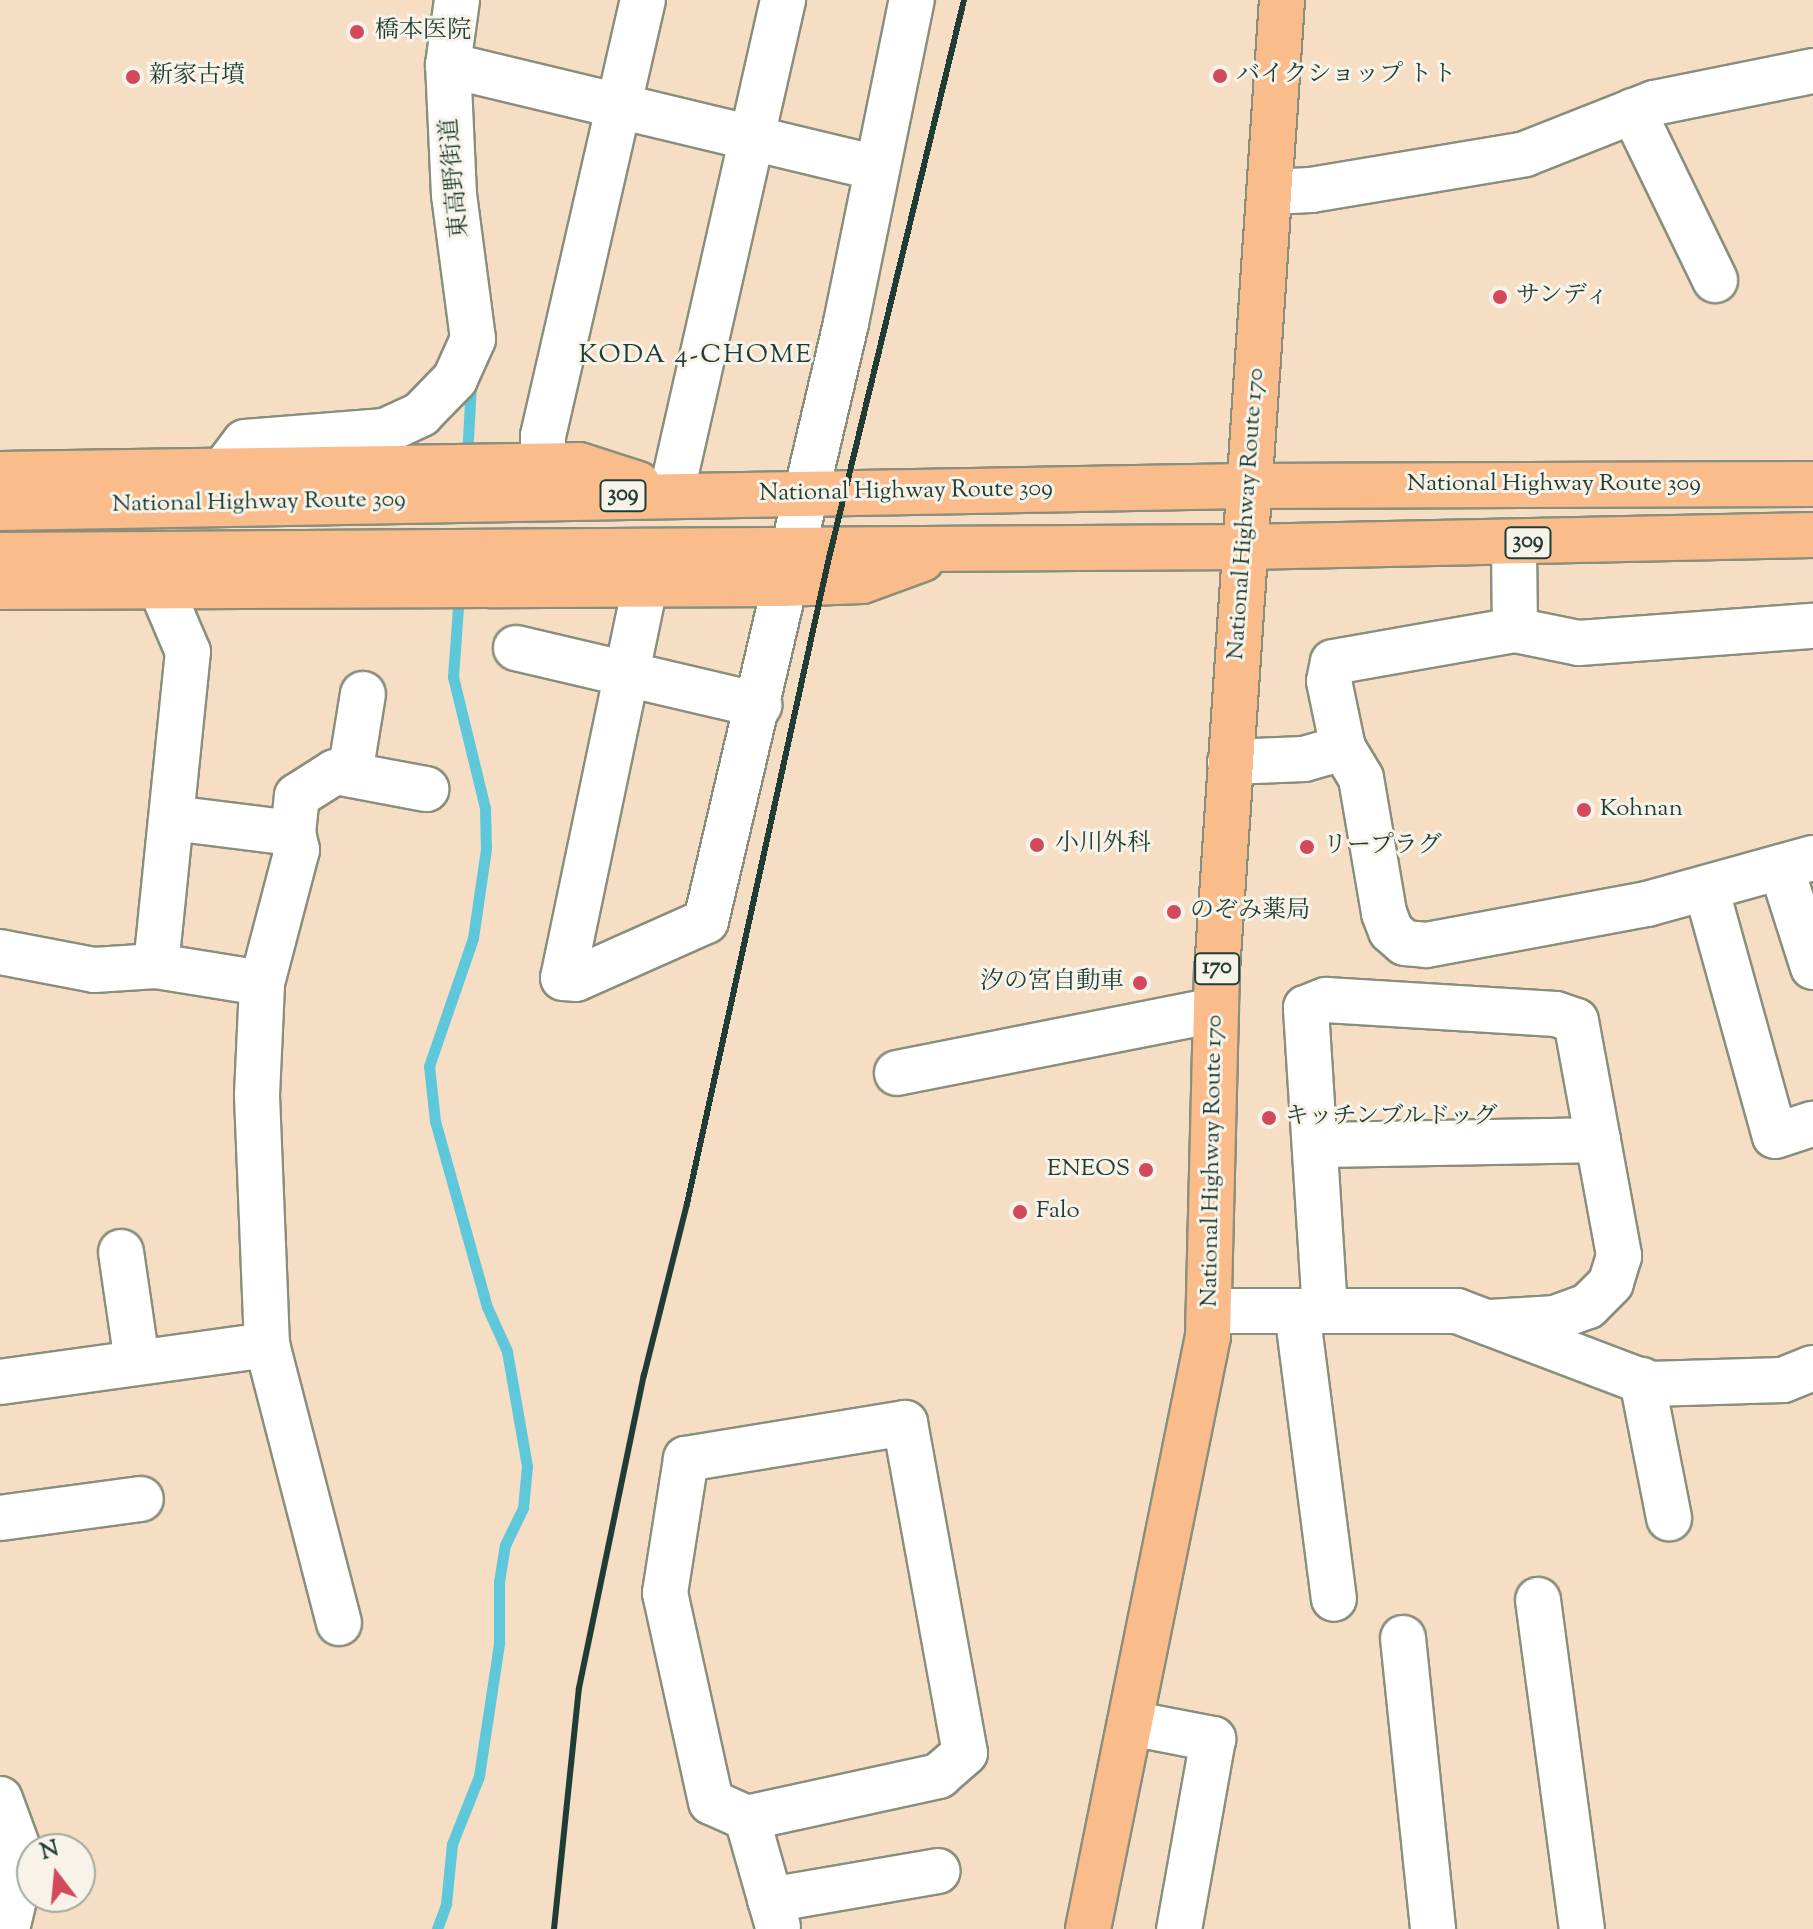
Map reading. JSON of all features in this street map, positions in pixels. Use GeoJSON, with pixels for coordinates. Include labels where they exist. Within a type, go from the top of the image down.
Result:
{"type":"FeatureCollection","features":[{"type":"Feature","properties":{"kind":"highway","name":"National Highway Route 170"},"geometry":{"type":"LineString","coordinates":[[1088,1929],[1210,1311],[1216,1010],[1246,486],[1282,0]]}},
{"type":"Feature","properties":{"kind":"highway","name":"309"},"geometry":{"type":"LineString","coordinates":[[0,474],[579,465],[671,495]]}},
{"type":"Feature","properties":{"kind":"highway","name":"National Highway Route 309"},"geometry":{"type":"LineString","coordinates":[[0,508],[1246,486],[1813,484]]}},
{"type":"Feature","properties":{"kind":"highway","name":"National Highway Route 309"},"geometry":{"type":"LineString","coordinates":[[0,555],[787,567],[951,549],[1514,543],[1813,535]]}},
{"type":"Feature","properties":{"kind":"highway","name":"309"},"geometry":{"type":"LineString","coordinates":[[0,587],[645,586],[787,567]]}},
{"type":"Feature","properties":{"kind":"street","name":"東高野街道"},"geometry":{"type":"LineString","coordinates":[[223,471],[245,442],[347,437],[385,431],[421,414],[455,379],[473,339],[454,195],[448,65],[457,0]]}},
{"type":"Feature","properties":{"kind":"street"},"geometry":{"type":"LineString","coordinates":[[543,466],[543,436],[643,0]]}},
{"type":"Feature","properties":{"kind":"street"},"geometry":{"type":"LineString","coordinates":[[671,495],[783,0]]}},
{"type":"Feature","properties":{"kind":"street"},"geometry":{"type":"LineString","coordinates":[[645,586],[630,674],[563,978],[576,979],[706,921],[738,773],[759,705],[787,567],[846,323],[874,167],[912,0]]}},
{"type":"Feature","properties":{"kind":"street"},"geometry":{"type":"LineString","coordinates":[[448,65],[874,167]]}},
{"type":"Feature","properties":{"kind":"street"},"geometry":{"type":"LineString","coordinates":[[1270,192],[1311,190],[1525,154],[1633,111],[1813,71]]}},
{"type":"Feature","properties":{"kind":"street"},"geometry":{"type":"LineString","coordinates":[[1633,111],[1715,280]]}},
{"type":"Feature","properties":{"kind":"street"},"geometry":{"type":"LineString","coordinates":[[1514,543],[1515,630]]}},
{"type":"Feature","properties":{"kind":"street"},"geometry":{"type":"LineString","coordinates":[[0,606],[47,586]]}},
{"type":"Feature","properties":{"kind":"street"},"geometry":{"type":"LineString","coordinates":[[156,966],[188,652],[160,586]]}},
{"type":"Feature","properties":{"kind":"street"},"geometry":{"type":"LineString","coordinates":[[1813,626],[1579,643],[1515,630],[1333,662],[1329,681],[1343,748],[1361,778],[1384,913],[1391,931],[1405,943],[1426,945],[1647,904],[1797,863],[1813,966]]}},
{"type":"Feature","properties":{"kind":"street"},"geometry":{"type":"LineString","coordinates":[[516,648],[759,705]]}},
{"type":"Feature","properties":{"kind":"street"},"geometry":{"type":"LineString","coordinates":[[350,774],[363,694]]}},
{"type":"Feature","properties":{"kind":"street"},"geometry":{"type":"LineString","coordinates":[[1230,762],[1304,759],[1343,748]]}},
{"type":"Feature","properties":{"kind":"street"},"geometry":{"type":"LineString","coordinates":[[339,1623],[267,1345],[257,1095],[262,983],[297,850],[293,833],[297,796],[335,772],[426,789]]}},
{"type":"Feature","properties":{"kind":"street"},"geometry":{"type":"LineString","coordinates":[[172,818],[293,833]]}},
{"type":"Feature","properties":{"kind":"street"},"geometry":{"type":"LineString","coordinates":[[1706,888],[1775,1136],[1813,1124]]}},
{"type":"Feature","properties":{"kind":"street"},"geometry":{"type":"LineString","coordinates":[[0,952],[94,970],[156,966],[262,983]]}},
{"type":"Feature","properties":{"kind":"street"},"geometry":{"type":"LineString","coordinates":[[1334,1599],[1311,1311],[1315,1145],[1306,1008],[1326,1000],[1556,1014],[1576,1021],[1619,1256],[1611,1283],[1588,1306],[1555,1318],[1487,1322]]}},
{"type":"Feature","properties":{"kind":"street"},"geometry":{"type":"LineString","coordinates":[[897,1073],[1216,1010]]}},
{"type":"Feature","properties":{"kind":"street"},"geometry":{"type":"LineString","coordinates":[[1315,1145],[1598,1140]]}},
{"type":"Feature","properties":{"kind":"street"},"geometry":{"type":"LineString","coordinates":[[121,1252],[137,1362]]}},
{"type":"Feature","properties":{"kind":"street"},"geometry":{"type":"LineString","coordinates":[[1210,1311],[1457,1311],[1642,1380],[1783,1380],[1813,1368]]}},
{"type":"Feature","properties":{"kind":"street"},"geometry":{"type":"LineString","coordinates":[[0,1382],[267,1345]]}},
{"type":"Feature","properties":{"kind":"street"},"geometry":{"type":"LineString","coordinates":[[1642,1380],[1669,1518]]}},
{"type":"Feature","properties":{"kind":"street"},"geometry":{"type":"LineString","coordinates":[[905,1423],[965,1753],[939,1776],[747,1818],[711,1802],[665,1593],[686,1459],[905,1423]]}},
{"type":"Feature","properties":{"kind":"street"},"geometry":{"type":"LineString","coordinates":[[0,1518],[141,1499]]}},
{"type":"Feature","properties":{"kind":"street"},"geometry":{"type":"LineString","coordinates":[[1538,1600],[1582,1929]]}},
{"type":"Feature","properties":{"kind":"street"},"geometry":{"type":"LineString","coordinates":[[1403,1638],[1433,1929]]}},
{"type":"Feature","properties":{"kind":"street"},"geometry":{"type":"LineString","coordinates":[[1130,1723],[1213,1739],[1179,1929]]}},
{"type":"Feature","properties":{"kind":"street"},"geometry":{"type":"LineString","coordinates":[[0,1799],[23,1862],[7,1929]]}},
{"type":"Feature","properties":{"kind":"street"},"geometry":{"type":"LineString","coordinates":[[747,1818],[774,1914],[938,1871]]}},
{"type":"Feature","properties":{"kind":"waterway"},"geometry":{"type":"LineString","coordinates":[[467,457],[471,382]]}},
{"type":"Feature","properties":{"kind":"waterway"},"geometry":{"type":"LineString","coordinates":[[437,1929],[446,1904],[452,1844],[479,1776],[499,1643],[499,1582],[505,1545],[523,1508],[527,1466],[507,1351],[487,1307],[435,1121],[429,1066],[473,938],[486,849],[485,808],[453,677],[459,594]]}},
{"type":"Feature","properties":{"kind":"railway"},"geometry":{"type":"LineString","coordinates":[[554,1929],[579,1688],[644,1375],[687,1204],[828,562],[964,0]]}},
{"type":"Feature","properties":{"kind":"place","name":"橋本医院"},"geometry":{"type":"Point","coordinates":[357,32]}},
{"type":"Feature","properties":{"kind":"place","name":"バイクショップ トト"},"geometry":{"type":"Point","coordinates":[1220,76]}},
{"type":"Feature","properties":{"kind":"place","name":"新家古墳"},"geometry":{"type":"Point","coordinates":[133,77]}},
{"type":"Feature","properties":{"kind":"place","name":"サンディ"},"geometry":{"type":"Point","coordinates":[1500,297]}},
{"type":"Feature","properties":{"kind":"place","name":"Kohnan"},"geometry":{"type":"Point","coordinates":[1584,810]}},
{"type":"Feature","properties":{"kind":"place","name":"小川外科"},"geometry":{"type":"Point","coordinates":[1037,845]}},
{"type":"Feature","properties":{"kind":"place","name":"リープラグ"},"geometry":{"type":"Point","coordinates":[1307,847]}},
{"type":"Feature","properties":{"kind":"place","name":"のぞみ薬局"},"geometry":{"type":"Point","coordinates":[1174,912]}},
{"type":"Feature","properties":{"kind":"place","name":"汐の宮自動車"},"geometry":{"type":"Point","coordinates":[1140,983]}},
{"type":"Feature","properties":{"kind":"place","name":"キッチンブルドッグ"},"geometry":{"type":"Point","coordinates":[1269,1118]}},
{"type":"Feature","properties":{"kind":"place","name":"ENEOS"},"geometry":{"type":"Point","coordinates":[1146,1170]}},
{"type":"Feature","properties":{"kind":"place","name":"Falo"},"geometry":{"type":"Point","coordinates":[1020,1212]}},
{"type":"Feature","properties":{"kind":"district","name":"KODA 4-CHOME"},"geometry":{"type":"Point","coordinates":[696,356]}}]}
